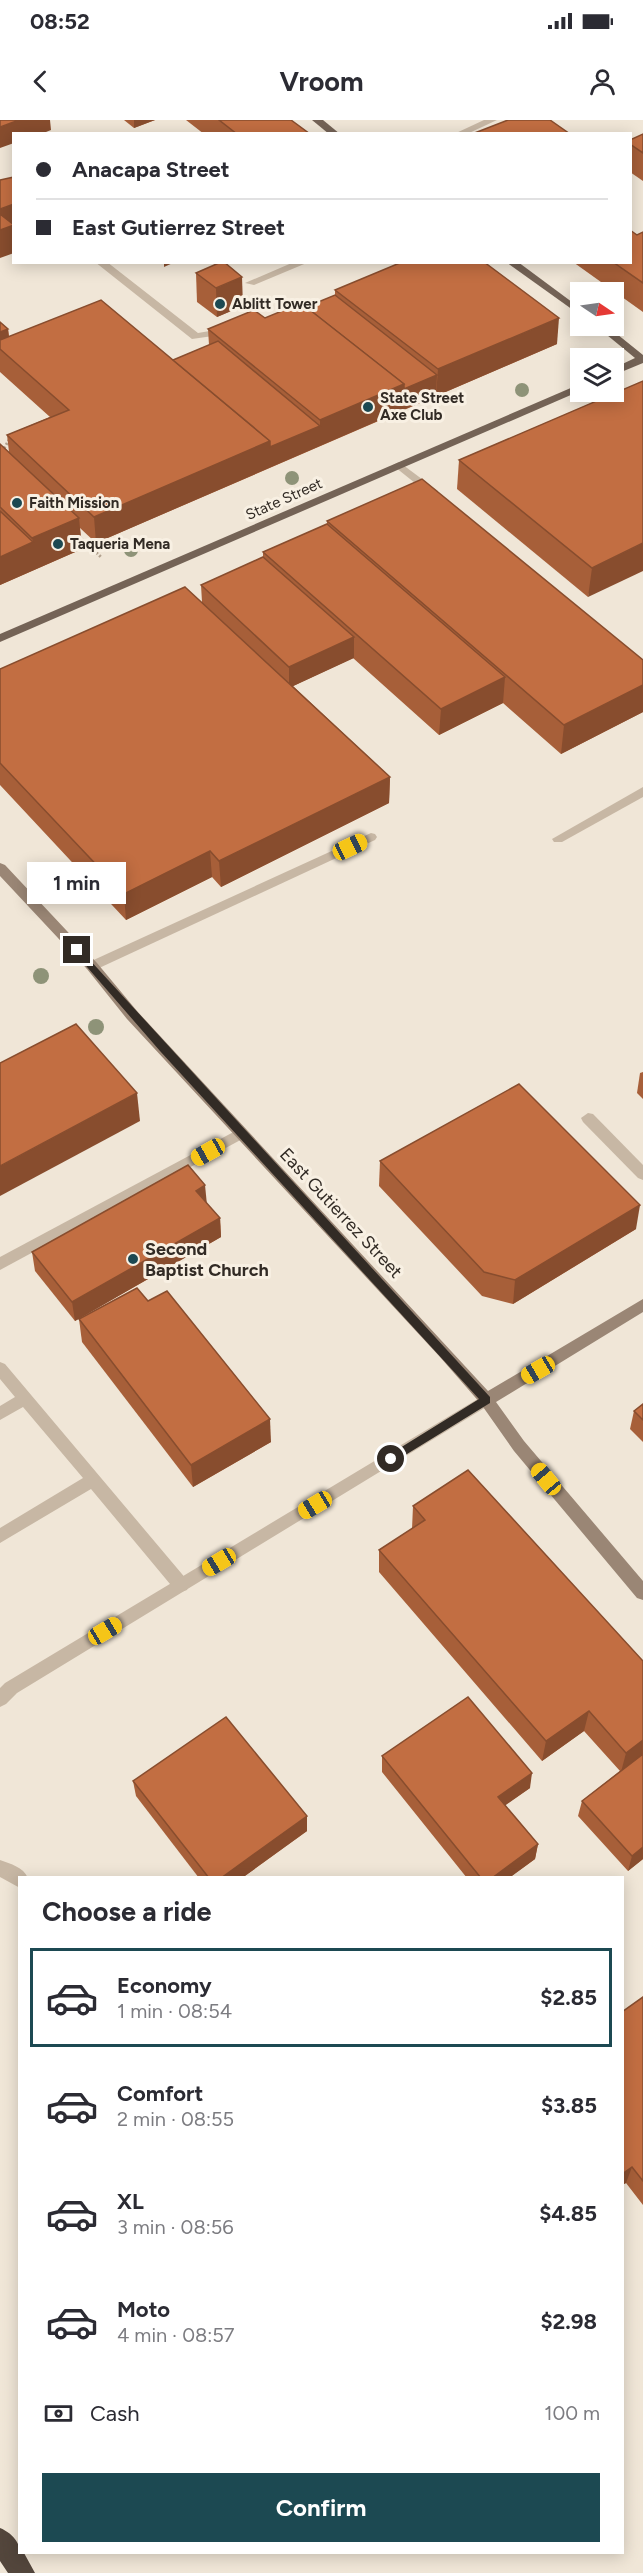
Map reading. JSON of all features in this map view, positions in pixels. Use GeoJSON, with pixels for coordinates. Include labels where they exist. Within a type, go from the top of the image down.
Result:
{"type":"FeatureCollection","features":[{"type":"Feature","properties":{"kind":"highway"},"geometry":{"type":"LineString","coordinates":[[0,2540],[23,2573]]}},
{"type":"Feature","properties":{"kind":"main road"},"geometry":{"type":"LineString","coordinates":[[317,120],[333,132]]}},
{"type":"Feature","properties":{"kind":"main road"},"geometry":{"type":"LineString","coordinates":[[514,264],[570,305]]}},
{"type":"Feature","properties":{"kind":"main road"},"geometry":{"type":"LineString","coordinates":[[614,336],[643,359],[624,368]]}},
{"type":"Feature","properties":{"kind":"main road","name":"State Street"},"geometry":{"type":"LineString","coordinates":[[0,638],[570,391]]}},
{"type":"Feature","properties":{"kind":"main road","name":"East Gutierrez Street"},"geometry":{"type":"LineString","coordinates":[[0,868],[92,966],[132,1015],[486,1400],[519,1446],[643,1593]]}},
{"type":"Feature","properties":{"kind":"main road"},"geometry":{"type":"LineString","coordinates":[[486,1400],[643,1305]]}},
{"type":"Feature","properties":{"kind":"street"},"geometry":{"type":"LineString","coordinates":[[463,132],[492,120]]}},
{"type":"Feature","properties":{"kind":"street"},"geometry":{"type":"LineString","coordinates":[[103,264],[196,337],[234,330]]}},
{"type":"Feature","properties":{"kind":"street"},"geometry":{"type":"LineString","coordinates":[[250,283],[299,264]]}},
{"type":"Feature","properties":{"kind":"street"},"geometry":{"type":"LineString","coordinates":[[399,465],[441,499]]}},
{"type":"Feature","properties":{"kind":"street"},"geometry":{"type":"LineString","coordinates":[[558,839],[643,791]]}},
{"type":"Feature","properties":{"kind":"street"},"geometry":{"type":"LineString","coordinates":[[92,966],[371,837]]}},
{"type":"Feature","properties":{"kind":"street"},"geometry":{"type":"LineString","coordinates":[[588,1118],[643,1174]]}},
{"type":"Feature","properties":{"kind":"street"},"geometry":{"type":"LineString","coordinates":[[0,1264],[241,1133]]}},
{"type":"Feature","properties":{"kind":"street"},"geometry":{"type":"LineString","coordinates":[[0,1368],[181,1585]]}},
{"type":"Feature","properties":{"kind":"street"},"geometry":{"type":"LineString","coordinates":[[0,1414],[25,1398]]}},
{"type":"Feature","properties":{"kind":"street"},"geometry":{"type":"LineString","coordinates":[[0,1699],[11,1688],[486,1400]]}},
{"type":"Feature","properties":{"kind":"street"},"geometry":{"type":"LineString","coordinates":[[0,1536],[93,1480]]}},
{"type":"Feature","properties":{"kind":"street"},"geometry":{"type":"LineString","coordinates":[[0,1868],[18,1878]]}},
{"type":"Feature","properties":{"kind":"path"},"geometry":{"type":"LineString","coordinates":[[0,455],[10,440]]}},
{"type":"Feature","properties":{"kind":"path"},"geometry":{"type":"LineString","coordinates":[[73,531],[129,583]]}},
{"type":"Feature","properties":{"kind":"building"},"geometry":{"type":"Polygon","coordinates":[[[0,120],[19,120],[0,127],[0,120]]]}},
{"type":"Feature","properties":{"kind":"building"},"geometry":{"type":"Polygon","coordinates":[[[219,120],[291,120],[307,132],[234,132],[219,120]]]}},
{"type":"Feature","properties":{"kind":"building"},"geometry":{"type":"Polygon","coordinates":[[[508,120],[550,120],[567,132],[477,132],[508,120]]]}},
{"type":"Feature","properties":{"kind":"building"},"geometry":{"type":"Polygon","coordinates":[[[643,134],[643,153],[632,145],[632,139],[643,134]]]}},
{"type":"Feature","properties":{"kind":"building"},"geometry":{"type":"Polygon","coordinates":[[[12,177],[12,205],[0,209],[0,180],[12,177]]]}},
{"type":"Feature","properties":{"kind":"building"},"geometry":{"type":"Polygon","coordinates":[[[0,214],[12,226],[0,230],[0,214]]]}},
{"type":"Feature","properties":{"kind":"building"},"geometry":{"type":"Polygon","coordinates":[[[632,231],[637,235],[643,232],[643,283],[616,264],[632,264],[632,231]]]}},
{"type":"Feature","properties":{"kind":"building"},"geometry":{"type":"Polygon","coordinates":[[[216,264],[226,264],[242,277],[216,288],[196,273],[216,264]]]}},
{"type":"Feature","properties":{"kind":"building"},"geometry":{"type":"Polygon","coordinates":[[[397,264],[487,264],[559,318],[438,369],[335,290],[397,264]]]}},
{"type":"Feature","properties":{"kind":"building"},"geometry":{"type":"Polygon","coordinates":[[[335,295],[437,375],[404,389],[404,384],[306,307],[335,295]]]}},
{"type":"Feature","properties":{"kind":"building"},"geometry":{"type":"Polygon","coordinates":[[[101,300],[270,441],[94,517],[7,435],[69,410],[0,349],[0,340],[101,300]]]}},
{"type":"Feature","properties":{"kind":"building"},"geometry":{"type":"Polygon","coordinates":[[[301,303],[404,384],[320,420],[208,329],[254,310],[265,318],[301,303]]]}},
{"type":"Feature","properties":{"kind":"building"},"geometry":{"type":"Polygon","coordinates":[[[0,322],[8,329],[0,332],[0,322]]]}},
{"type":"Feature","properties":{"kind":"building"},"geometry":{"type":"Polygon","coordinates":[[[218,341],[320,426],[270,447],[270,441],[173,360],[218,341]]]}},
{"type":"Feature","properties":{"kind":"building"},"geometry":{"type":"Polygon","coordinates":[[[643,381],[643,543],[592,568],[459,460],[594,402],[624,402],[624,389],[643,381]]]}},
{"type":"Feature","properties":{"kind":"building"},"geometry":{"type":"Polygon","coordinates":[[[0,444],[79,518],[32,538],[0,507],[0,444]]]}},
{"type":"Feature","properties":{"kind":"building"},"geometry":{"type":"Polygon","coordinates":[[[422,479],[643,660],[643,685],[564,725],[327,521],[422,479]]]}},
{"type":"Feature","properties":{"kind":"building"},"geometry":{"type":"Polygon","coordinates":[[[0,511],[33,542],[0,557],[0,511]]]}},
{"type":"Feature","properties":{"kind":"building"},"geometry":{"type":"Polygon","coordinates":[[[327,524],[505,677],[441,709],[263,552],[327,524]]]}},
{"type":"Feature","properties":{"kind":"building"},"geometry":{"type":"Polygon","coordinates":[[[263,557],[354,637],[289,667],[201,585],[263,557]]]}},
{"type":"Feature","properties":{"kind":"building"},"geometry":{"type":"Polygon","coordinates":[[[185,587],[390,777],[219,861],[210,851],[124,894],[0,763],[0,669],[185,587]]]}},
{"type":"Feature","properties":{"kind":"building"},"geometry":{"type":"Polygon","coordinates":[[[76,1024],[137,1093],[0,1166],[0,1063],[76,1024]]]}},
{"type":"Feature","properties":{"kind":"building"},"geometry":{"type":"Polygon","coordinates":[[[519,1084],[640,1205],[515,1280],[484,1272],[380,1161],[519,1084]]]}},
{"type":"Feature","properties":{"kind":"building"},"geometry":{"type":"Polygon","coordinates":[[[188,1165],[205,1185],[196,1191],[220,1218],[72,1302],[32,1252],[188,1165]]]}},
{"type":"Feature","properties":{"kind":"building"},"geometry":{"type":"Polygon","coordinates":[[[137,1288],[148,1301],[167,1291],[270,1419],[191,1465],[79,1319],[137,1288]]]}},
{"type":"Feature","properties":{"kind":"building"},"geometry":{"type":"Polygon","coordinates":[[[643,1404],[643,1420],[634,1411],[643,1404]]]}},
{"type":"Feature","properties":{"kind":"building"},"geometry":{"type":"Polygon","coordinates":[[[468,1470],[643,1661],[643,1740],[626,1753],[589,1711],[546,1741],[379,1550],[425,1520],[413,1506],[468,1470]]]}},
{"type":"Feature","properties":{"kind":"building"},"geometry":{"type":"Polygon","coordinates":[[[468,1697],[532,1773],[498,1797],[538,1844],[495,1876],[479,1876],[382,1756],[468,1697]]]}},
{"type":"Feature","properties":{"kind":"building"},"geometry":{"type":"Polygon","coordinates":[[[226,1717],[307,1816],[224,1876],[207,1876],[133,1781],[226,1717]]]}},
{"type":"Feature","properties":{"kind":"building"},"geometry":{"type":"Polygon","coordinates":[[[643,1754],[643,1847],[632,1856],[582,1801],[643,1754]]]}},
{"type":"Feature","properties":{"kind":"building"},"geometry":{"type":"Polygon","coordinates":[[[643,1997],[643,2181],[632,2167],[624,2173],[624,2011],[643,1997]]]}},
{"type":"Feature","properties":{"kind":"place","name":"Ablitt Tower"},"geometry":{"type":"Point","coordinates":[220,304]}},
{"type":"Feature","properties":{"kind":"place","name":"State Street Axe Club"},"geometry":{"type":"Point","coordinates":[368,407]}},
{"type":"Feature","properties":{"kind":"place","name":"Faith Mission"},"geometry":{"type":"Point","coordinates":[17,503]}},
{"type":"Feature","properties":{"kind":"place","name":"Taqueria Mena"},"geometry":{"type":"Point","coordinates":[58,544]}},
{"type":"Feature","properties":{"kind":"place","name":"Second Baptist Church"},"geometry":{"type":"Point","coordinates":[133,1259]}},
{"type":"Feature","properties":{"kind":"route"},"geometry":{"type":"LineString","coordinates":[[77,950],[132,1015],[486,1400],[391,1459]]}}]}
